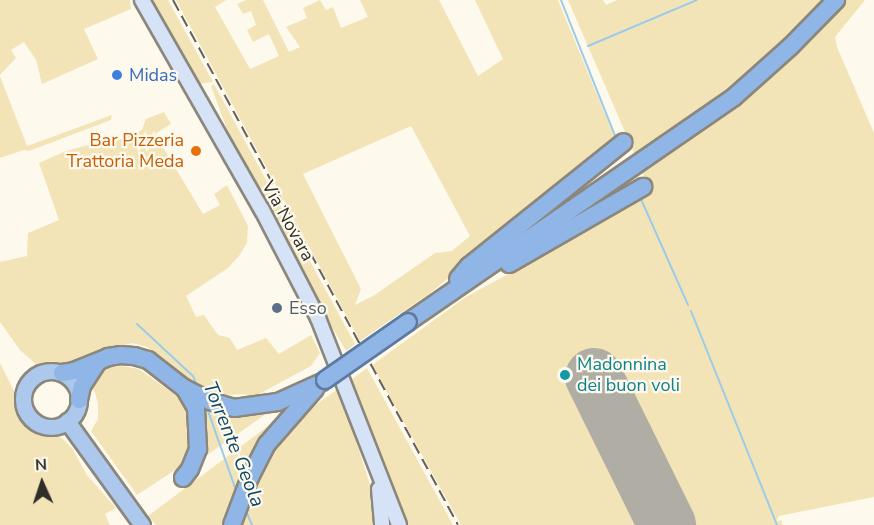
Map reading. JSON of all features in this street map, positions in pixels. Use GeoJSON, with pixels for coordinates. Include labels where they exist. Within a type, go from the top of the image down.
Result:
{"type":"FeatureCollection","features":[{"type":"Feature","properties":{"kind":"highway"},"geometry":{"type":"LineString","coordinates":[[232,525],[267,444],[299,405],[324,381],[734,97],[790,47],[836,0]]}},
{"type":"Feature","properties":{"kind":"highway"},"geometry":{"type":"LineString","coordinates":[[447,295],[469,266],[624,142]]}},
{"type":"Feature","properties":{"kind":"highway"},"geometry":{"type":"LineString","coordinates":[[447,295],[473,286],[643,187]]}},
{"type":"Feature","properties":{"kind":"highway"},"geometry":{"type":"LineString","coordinates":[[62,373],[120,355],[147,360],[198,395],[234,408],[266,405],[324,381]]}},
{"type":"Feature","properties":{"kind":"highway"},"geometry":{"type":"LineString","coordinates":[[79,400],[82,386],[97,363]]}},
{"type":"Feature","properties":{"kind":"highway"},"geometry":{"type":"LineString","coordinates":[[183,478],[190,469],[198,449],[196,408],[198,395]]}},
{"type":"Feature","properties":{"kind":"main road","name":"Via Novara"},"geometry":{"type":"LineString","coordinates":[[142,0],[277,237],[318,318],[351,397],[376,472],[399,525]]}},
{"type":"Feature","properties":{"kind":"main road"},"geometry":{"type":"LineString","coordinates":[[49,371],[62,373],[75,384],[79,400],[78,408],[67,422],[59,425],[41,425],[28,413],[24,405],[26,387],[36,376],[49,371]]}},
{"type":"Feature","properties":{"kind":"main road"},"geometry":{"type":"LineString","coordinates":[[67,422],[142,525]]}},
{"type":"Feature","properties":{"kind":"main road","name":"Via Novara"},"geometry":{"type":"LineString","coordinates":[[376,472],[382,525]]}},
{"type":"Feature","properties":{"kind":"shaded area"},"geometry":{"type":"Polygon","coordinates":[[[0,0],[130,0],[131,9],[84,29],[98,59],[42,84],[36,60],[24,42],[11,50],[16,58],[0,75],[0,0]]]}},
{"type":"Feature","properties":{"kind":"shaded area"},"geometry":{"type":"Polygon","coordinates":[[[146,0],[168,0],[213,82],[198,84],[146,0]]]}},
{"type":"Feature","properties":{"kind":"shaded area"},"geometry":{"type":"Polygon","coordinates":[[[176,0],[226,0],[215,7],[250,69],[279,56],[269,34],[253,42],[247,30],[256,25],[251,11],[243,14],[237,4],[246,0],[263,0],[289,52],[300,47],[286,27],[307,18],[303,8],[320,0],[326,10],[333,7],[341,28],[368,17],[360,0],[439,0],[478,76],[503,59],[475,0],[558,0],[617,143],[430,293],[360,341],[176,0]],[[411,126],[303,174],[361,289],[355,305],[373,296],[435,253],[452,251],[470,236],[411,126]]]}},
{"type":"Feature","properties":{"kind":"shaded area"},"geometry":{"type":"Polygon","coordinates":[[[568,0],[603,0],[606,5],[617,0],[824,0],[792,35],[740,81],[635,155],[568,0]]]}},
{"type":"Feature","properties":{"kind":"shaded area"},"geometry":{"type":"Polygon","coordinates":[[[844,0],[865,0],[835,37],[837,47],[874,133],[874,497],[779,516],[776,522],[781,520],[783,525],[461,525],[372,365],[466,297],[508,274],[555,241],[645,192],[651,185],[641,172],[738,102],[844,0]]]}},
{"type":"Feature","properties":{"kind":"shaded area"},"geometry":{"type":"Polygon","coordinates":[[[0,76],[27,146],[112,115],[111,120],[29,151],[24,150],[0,158],[0,76]]]}},
{"type":"Feature","properties":{"kind":"shaded area"},"geometry":{"type":"Polygon","coordinates":[[[214,84],[355,344],[346,351],[265,212],[255,184],[231,140],[211,86],[214,84]]]}},
{"type":"Feature","properties":{"kind":"shaded area"},"geometry":{"type":"Polygon","coordinates":[[[164,112],[171,124],[155,134],[203,214],[220,205],[214,194],[227,185],[248,226],[247,243],[239,256],[228,268],[186,296],[196,317],[204,315],[218,335],[230,338],[237,350],[266,338],[279,354],[311,335],[320,353],[311,366],[250,399],[244,394],[227,395],[198,389],[147,347],[132,343],[103,350],[68,369],[38,366],[20,350],[0,322],[0,262],[27,256],[28,233],[59,220],[39,163],[66,151],[96,143],[104,146],[142,130],[146,119],[164,112]]]}},
{"type":"Feature","properties":{"kind":"shaded area"},"geometry":{"type":"Polygon","coordinates":[[[0,363],[14,391],[15,409],[25,426],[62,438],[72,448],[87,475],[116,508],[105,514],[110,525],[0,525],[0,363]]]}},
{"type":"Feature","properties":{"kind":"shaded area"},"geometry":{"type":"Polygon","coordinates":[[[122,366],[139,369],[189,405],[192,459],[137,495],[91,431],[98,419],[98,404],[95,392],[87,384],[96,372],[109,367],[122,366]]]}},
{"type":"Feature","properties":{"kind":"shaded area"},"geometry":{"type":"Polygon","coordinates":[[[367,368],[453,525],[404,525],[366,424],[352,379],[367,368]]]}},
{"type":"Feature","properties":{"kind":"shaded area"},"geometry":{"type":"Polygon","coordinates":[[[339,388],[375,500],[375,525],[242,525],[260,474],[279,445],[310,409],[339,388]]]}},
{"type":"Feature","properties":{"kind":"shaded area"},"geometry":{"type":"Polygon","coordinates":[[[199,408],[232,417],[266,414],[197,462],[199,408]]]}},
{"type":"Feature","properties":{"kind":"shaded area"},"geometry":{"type":"Polygon","coordinates":[[[276,420],[278,421],[227,525],[156,525],[148,516],[276,420]]]}},
{"type":"Feature","properties":{"kind":"waterway"},"geometry":{"type":"LineString","coordinates":[[561,0],[616,138]]}},
{"type":"Feature","properties":{"kind":"waterway"},"geometry":{"type":"LineString","coordinates":[[588,46],[697,0]]}},
{"type":"Feature","properties":{"kind":"waterway"},"geometry":{"type":"LineString","coordinates":[[640,197],[688,305]]}},
{"type":"Feature","properties":{"kind":"waterway"},"geometry":{"type":"LineString","coordinates":[[691,311],[777,525]]}},
{"type":"Feature","properties":{"kind":"waterway","name":"Torrente Geola"},"geometry":{"type":"LineString","coordinates":[[137,324],[193,376],[197,386]]}},
{"type":"Feature","properties":{"kind":"waterway","name":"Torrente Geola"},"geometry":{"type":"LineString","coordinates":[[207,408],[237,493]]}},
{"type":"Feature","properties":{"kind":"waterway","name":"Torrente Geola"},"geometry":{"type":"LineString","coordinates":[[245,509],[252,525]]}},
{"type":"Feature","properties":{"kind":"runway"},"geometry":{"type":"LineString","coordinates":[[594,377],[667,525]]}},
{"type":"Feature","properties":{"kind":"railway"},"geometry":{"type":"LineString","coordinates":[[173,0],[458,525]]}},
{"type":"Feature","properties":{"kind":"place","name":"Midas"},"geometry":{"type":"Point","coordinates":[117,75]}},
{"type":"Feature","properties":{"kind":"place","name":"Bar Pizzeria Trattoria Meda"},"geometry":{"type":"Point","coordinates":[196,151]}},
{"type":"Feature","properties":{"kind":"place","name":"Esso"},"geometry":{"type":"Point","coordinates":[277,308]}},
{"type":"Feature","properties":{"kind":"place","name":"Madonnina dei buon voli"},"geometry":{"type":"Point","coordinates":[565,375]}}]}
